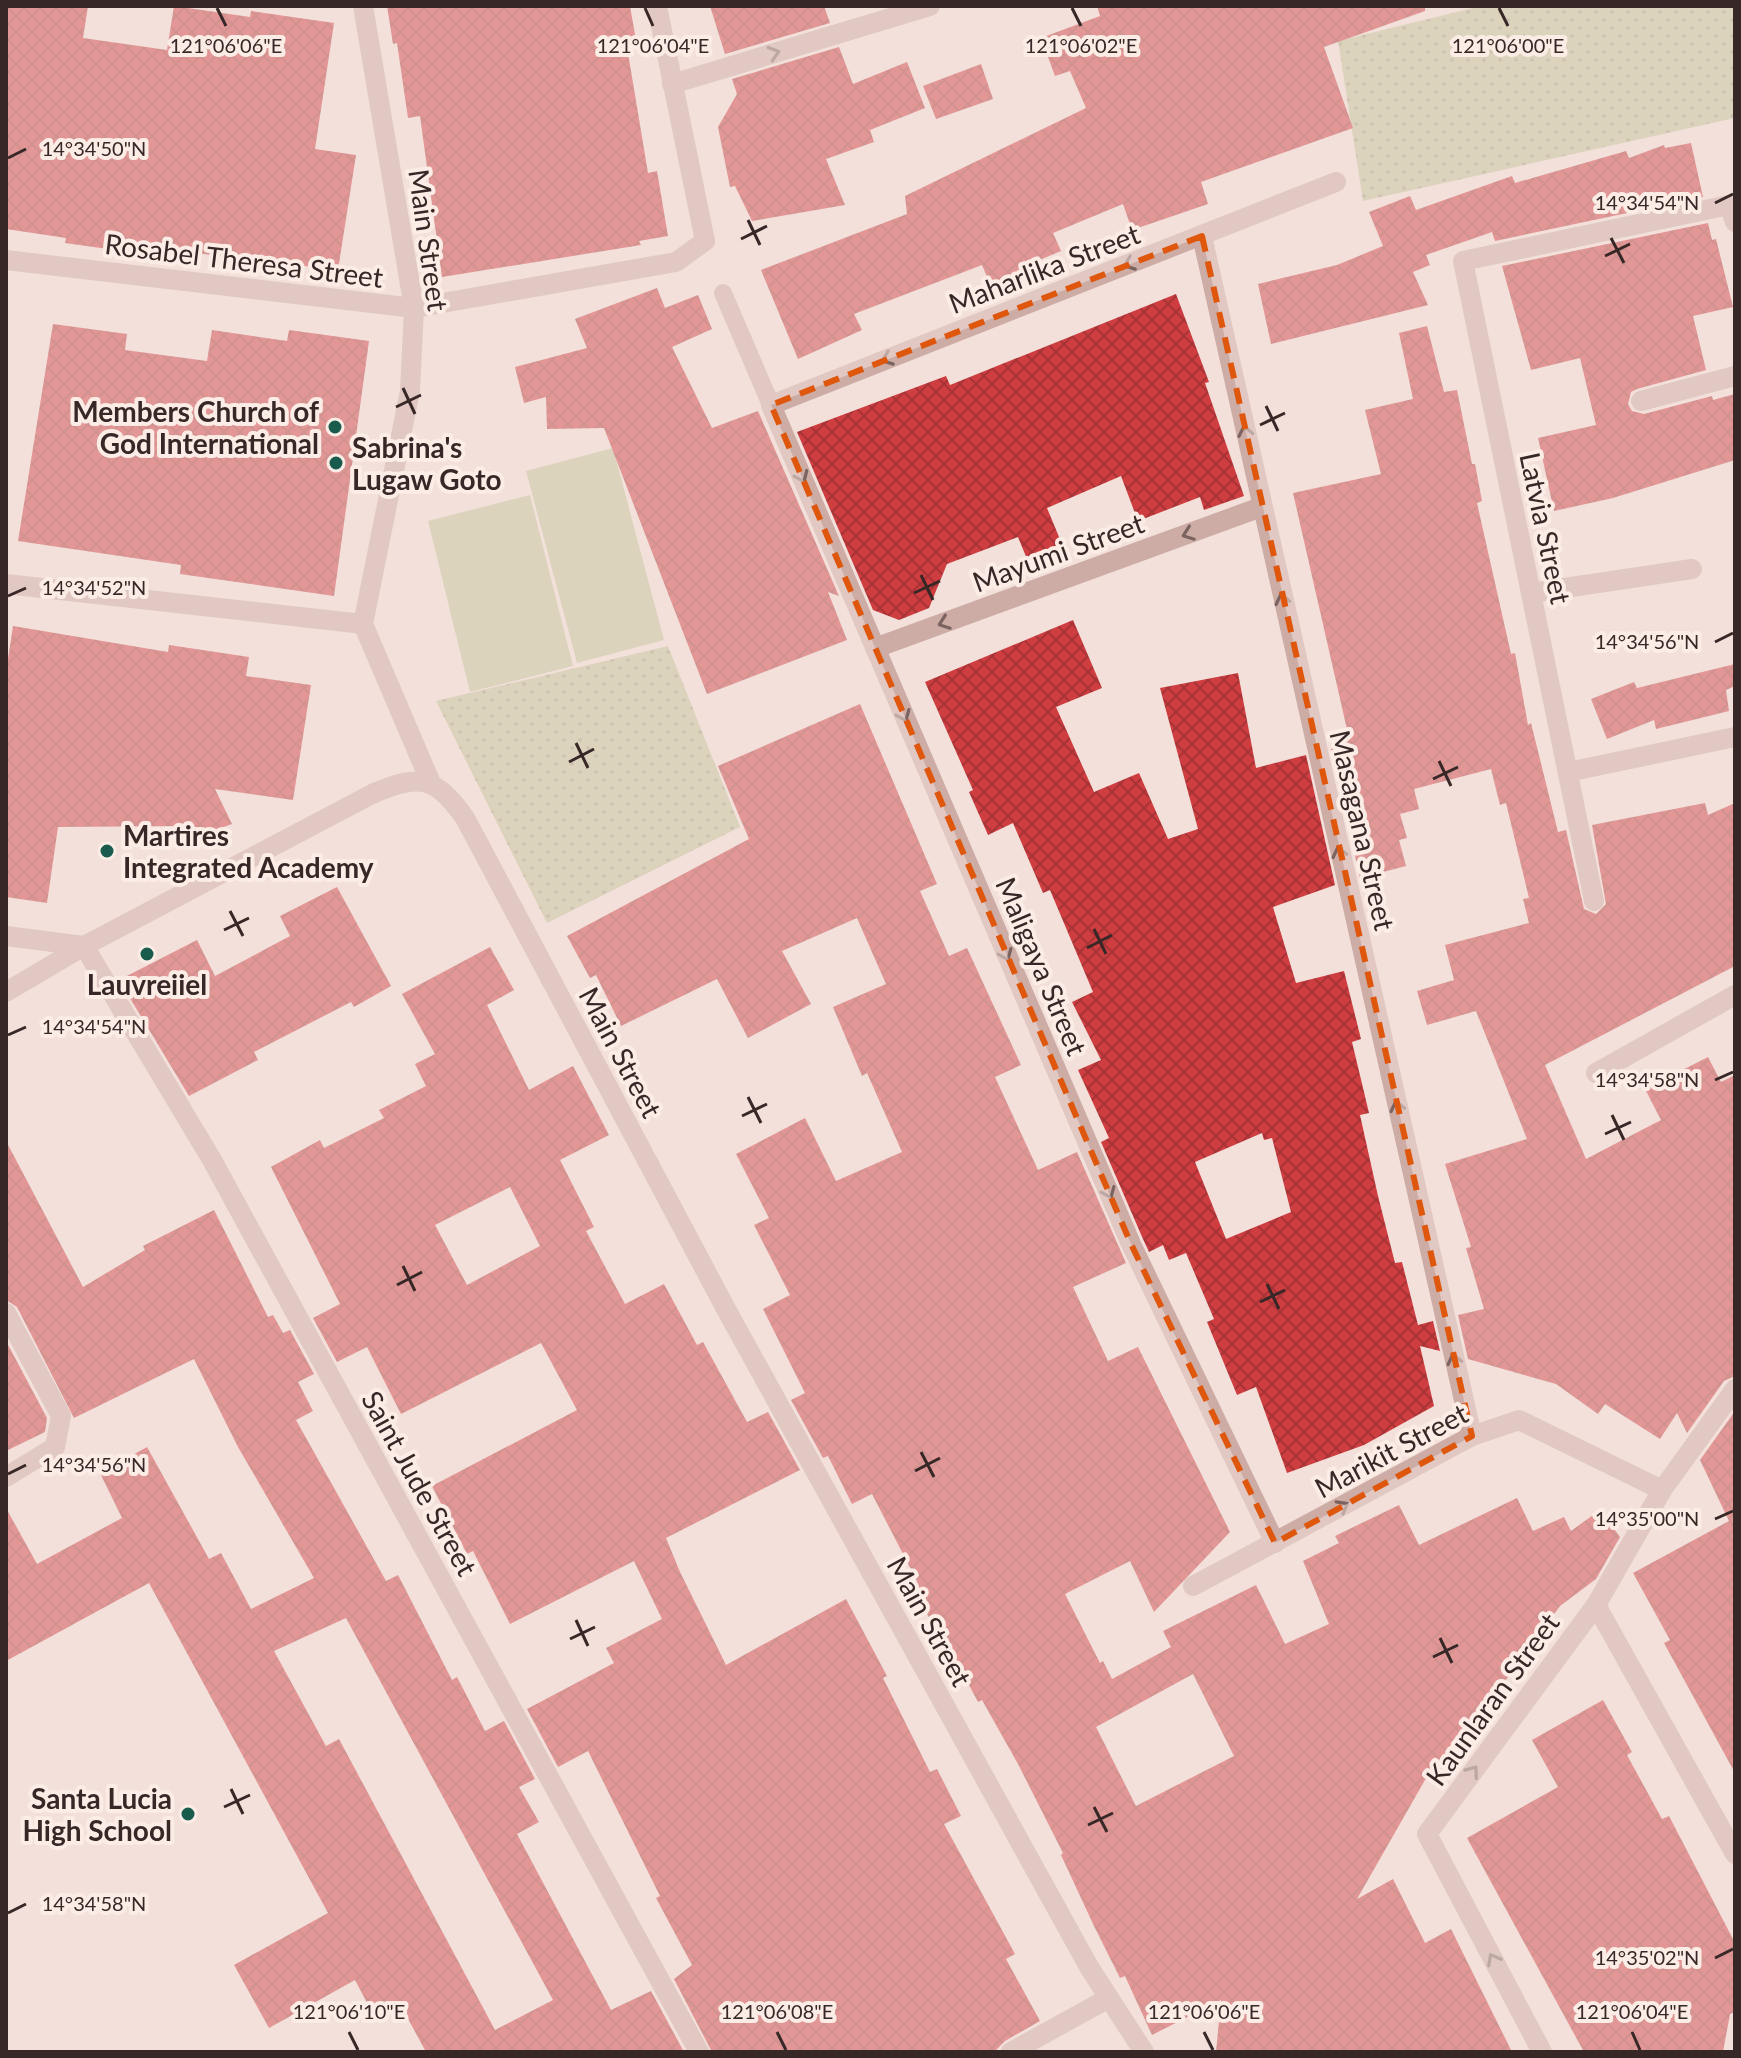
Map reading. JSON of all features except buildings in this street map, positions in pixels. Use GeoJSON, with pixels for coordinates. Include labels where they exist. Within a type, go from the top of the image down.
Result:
{"type":"FeatureCollection","features":[{"type":"Feature","properties":{"kind":"street","name":"Main Street"},"geometry":{"type":"LineString","coordinates":[[363,6],[414,308],[410,391],[363,624],[430,781],[450,798],[465,818],[726,1309],[1107,1999],[1144,2052]]}},
{"type":"Feature","properties":{"kind":"street"},"geometry":{"type":"LineString","coordinates":[[657,6],[672,84],[930,6]]}},
{"type":"Feature","properties":{"kind":"street","name":"Rosabel Theresa Street"},"geometry":{"type":"LineString","coordinates":[[6,260],[414,308],[676,262],[705,241],[672,84]]}},
{"type":"Feature","properties":{"kind":"street","name":"Maharlika Street"},"geometry":{"type":"LineString","coordinates":[[771,405],[1336,182]]}},
{"type":"Feature","properties":{"kind":"street","name":"Latvia Street"},"geometry":{"type":"LineString","coordinates":[[1594,901],[1463,261],[1732,214]]}},
{"type":"Feature","properties":{"kind":"street","name":"Masagana Street"},"geometry":{"type":"LineString","coordinates":[[1202,236],[1472,1436]]}},
{"type":"Feature","properties":{"kind":"street"},"geometry":{"type":"LineString","coordinates":[[1641,401],[1735,376]]}},
{"type":"Feature","properties":{"kind":"street","name":"Maligaya Street"},"geometry":{"type":"LineString","coordinates":[[771,405],[1131,1244],[1275,1543]]}},
{"type":"Feature","properties":{"kind":"street","name":"Mayumi Street"},"geometry":{"type":"LineString","coordinates":[[875,648],[1261,507]]}},
{"type":"Feature","properties":{"kind":"street"},"geometry":{"type":"LineString","coordinates":[[1531,593],[1692,569]]}},
{"type":"Feature","properties":{"kind":"street"},"geometry":{"type":"LineString","coordinates":[[6,584],[363,624]]}},
{"type":"Feature","properties":{"kind":"street"},"geometry":{"type":"LineString","coordinates":[[1568,772],[1735,737]]}},
{"type":"Feature","properties":{"kind":"street"},"geometry":{"type":"LineString","coordinates":[[6,992],[84,946],[372,794],[402,781],[430,781]]}},
{"type":"Feature","properties":{"kind":"street"},"geometry":{"type":"LineString","coordinates":[[6,936],[84,946]]}},
{"type":"Feature","properties":{"kind":"street","name":"Saint Jude Street"},"geometry":{"type":"LineString","coordinates":[[84,946],[212,1160],[699,2052]]}},
{"type":"Feature","properties":{"kind":"street"},"geometry":{"type":"LineString","coordinates":[[1596,1073],[1735,995]]}},
{"type":"Feature","properties":{"kind":"street"},"geometry":{"type":"LineString","coordinates":[[6,1313],[61,1416],[55,1447],[40,1459],[6,1477]]}},
{"type":"Feature","properties":{"kind":"street","name":"Kaunlaran Street"},"geometry":{"type":"LineString","coordinates":[[1542,2052],[1427,1834],[1596,1605],[1662,1490],[1735,1389]]}},
{"type":"Feature","properties":{"kind":"street","name":"Marikit Street"},"geometry":{"type":"LineString","coordinates":[[1193,1586],[1472,1436],[1519,1420],[1662,1490]]}},
{"type":"Feature","properties":{"kind":"street"},"geometry":{"type":"LineString","coordinates":[[1596,1605],[1735,1854]]}},
{"type":"Feature","properties":{"kind":"street"},"geometry":{"type":"LineString","coordinates":[[1011,2052],[1107,1999]]}},
{"type":"Feature","properties":{"kind":"lane"},"geometry":{"type":"LineString","coordinates":[[723,293],[771,405]]}},
{"type":"Feature","properties":{"kind":"highlighted area"},"geometry":{"type":"Polygon","coordinates":[[[1202,236],[1472,1436],[1275,1543],[1131,1244],[771,405],[1202,236]]]}},
{"type":"Feature","properties":{"kind":"green space"},"geometry":{"type":"Polygon","coordinates":[[[1481,6],[1735,6],[1735,118],[1363,201],[1338,41],[1481,6]]]}},
{"type":"Feature","properties":{"kind":"green space"},"geometry":{"type":"Polygon","coordinates":[[[613,448],[664,640],[577,663],[526,471],[613,448]]]}},
{"type":"Feature","properties":{"kind":"green space"},"geometry":{"type":"Polygon","coordinates":[[[530,495],[573,666],[470,692],[428,521],[530,495]]]}},
{"type":"Feature","properties":{"kind":"green space"},"geometry":{"type":"Polygon","coordinates":[[[668,646],[740,827],[547,923],[436,701],[668,646]]]}},
{"type":"Feature","properties":{"kind":"place","name":"Members Church of God International"},"geometry":{"type":"Point","coordinates":[335,427]}},
{"type":"Feature","properties":{"kind":"place","name":"Sabrina's Lugaw Goto"},"geometry":{"type":"Point","coordinates":[336,463]}},
{"type":"Feature","properties":{"kind":"place","name":"Martires Integrated Academy"},"geometry":{"type":"Point","coordinates":[107,851]}},
{"type":"Feature","properties":{"kind":"place","name":"Lauvreiiel"},"geometry":{"type":"Point","coordinates":[147,954]}},
{"type":"Feature","properties":{"kind":"place","name":"Santa Lucia High School"},"geometry":{"type":"Point","coordinates":[188,1814]}}]}
